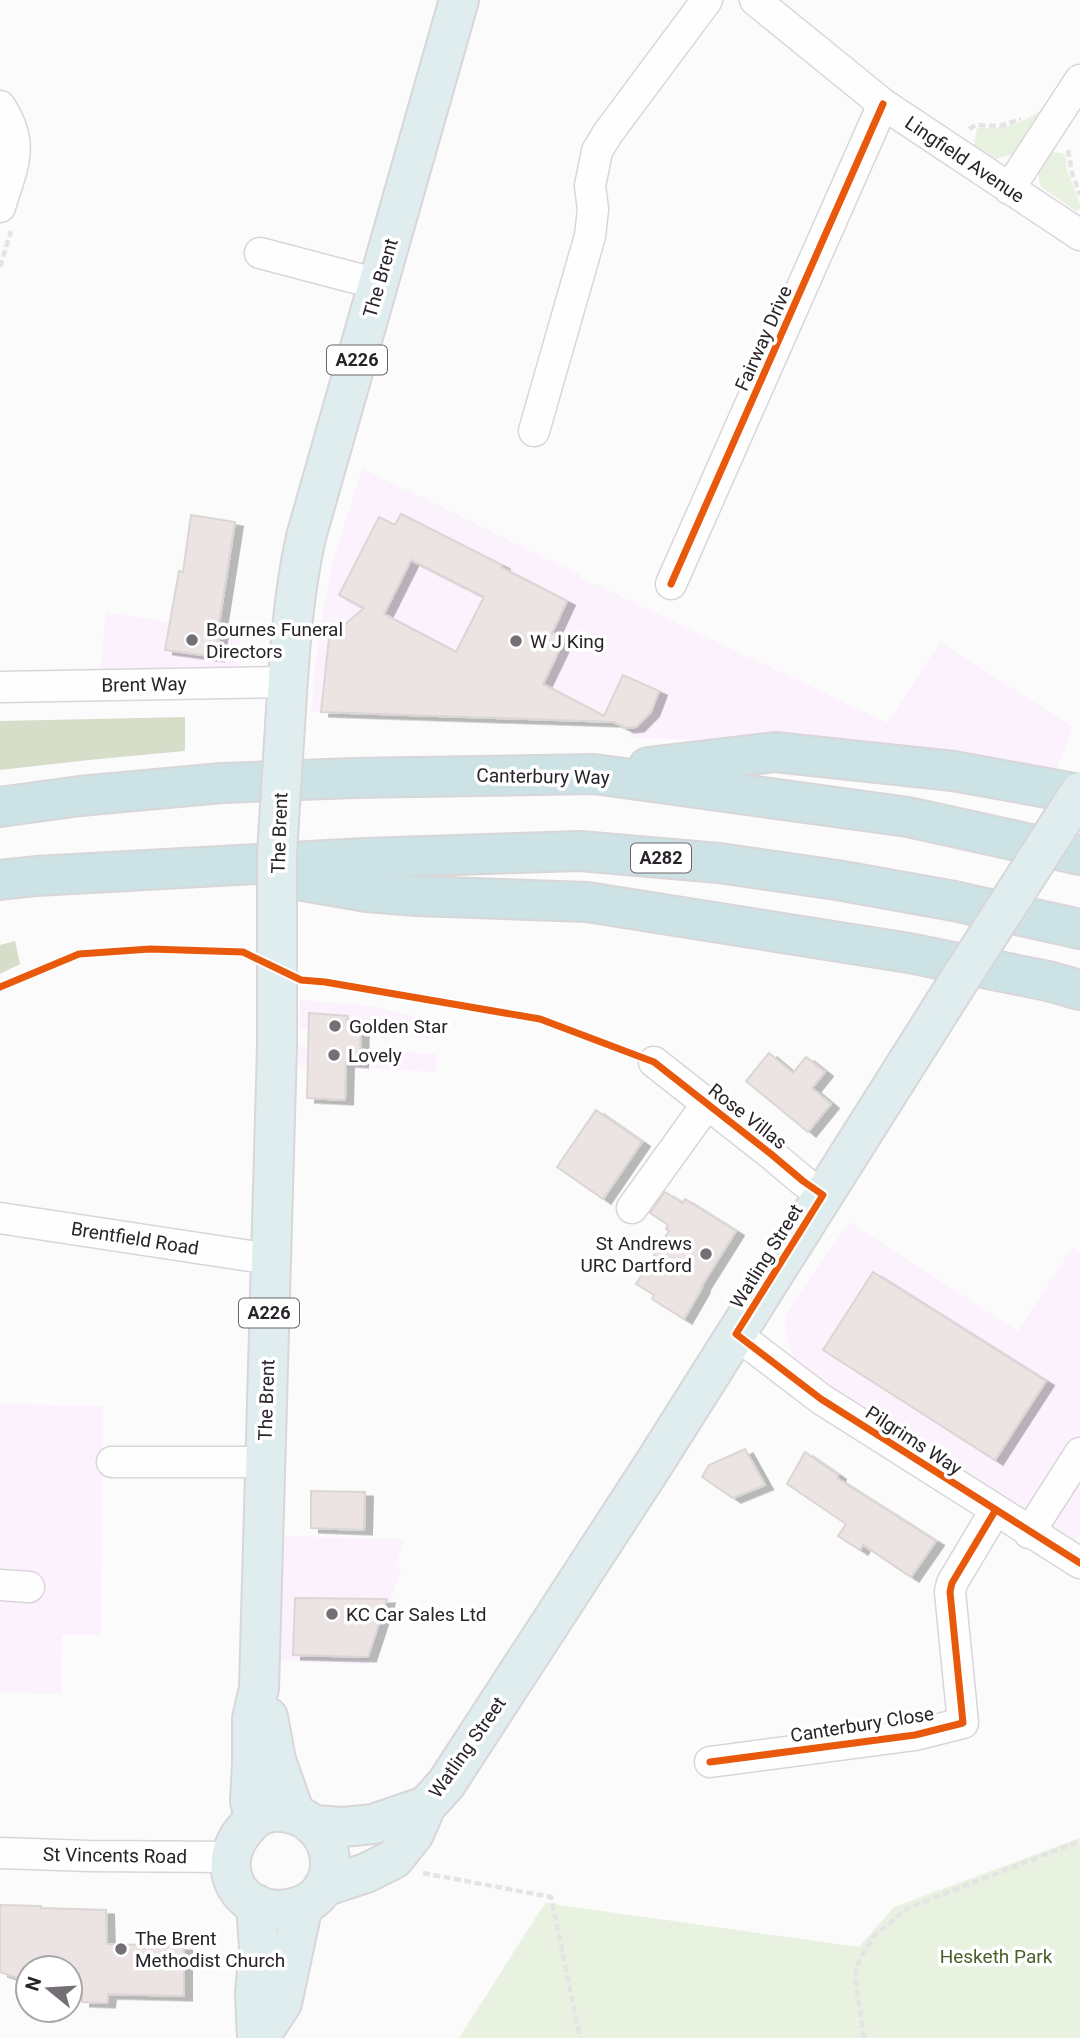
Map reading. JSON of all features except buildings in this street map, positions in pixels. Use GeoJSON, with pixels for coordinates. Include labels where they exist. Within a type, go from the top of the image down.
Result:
{"type":"FeatureCollection","features":[{"type":"Feature","properties":{"kind":"highway"},"geometry":{"type":"LineString","coordinates":[[594,774],[775,752],[953,771],[1080,793]]}},
{"type":"Feature","properties":{"kind":"highway","name":"Canterbury Way"},"geometry":{"type":"LineString","coordinates":[[0,807],[80,796],[222,783],[594,774],[908,817],[1080,855]]}},
{"type":"Feature","properties":{"kind":"highway","name":"A282"},"geometry":{"type":"LineString","coordinates":[[0,880],[364,858],[580,852],[719,863],[837,880],[954,901],[1080,929]]}},
{"type":"Feature","properties":{"kind":"highway"},"geometry":{"type":"LineString","coordinates":[[222,866],[379,893],[587,902],[909,953],[1080,990]]}},
{"type":"Feature","properties":{"kind":"main road","name":"The Brent"},"geometry":{"type":"LineString","coordinates":[[254,1819],[250,1801],[252,1719],[259,1688],[277,1046],[277,854],[291,627],[306,537],[459,0]]}},
{"type":"Feature","properties":{"kind":"main road","name":"Watling Street"},"geometry":{"type":"LineString","coordinates":[[313,1896],[394,1859],[414,1835],[426,1806],[446,1784],[1080,793]]}},
{"type":"Feature","properties":{"kind":"main road","name":"The Brent"},"geometry":{"type":"LineString","coordinates":[[258,2038],[282,2003],[313,1896],[328,1878],[330,1851],[317,1828],[303,1819],[276,1760],[268,1713],[259,1688]]}},
{"type":"Feature","properties":{"kind":"main road"},"geometry":{"type":"LineString","coordinates":[[313,1896],[281,1909],[256,1904],[233,1882],[230,1857],[238,1837],[254,1819],[272,1812],[285,1812],[303,1819],[343,1827],[373,1824],[426,1806]]}},
{"type":"Feature","properties":{"kind":"main road","name":"The Brent"},"geometry":{"type":"LineString","coordinates":[[256,1904],[259,1948],[255,1993],[258,2038]]}},
{"type":"Feature","properties":{"kind":"street"},"geometry":{"type":"LineString","coordinates":[[534,431],[590,236],[593,209],[590,186],[597,151],[707,0]]}},
{"type":"Feature","properties":{"kind":"street","name":"Lingfield Avenue"},"geometry":{"type":"LineString","coordinates":[[762,2],[883,104],[1080,235]]}},
{"type":"Feature","properties":{"kind":"street"},"geometry":{"type":"LineString","coordinates":[[1009,190],[1080,80]]}},
{"type":"Feature","properties":{"kind":"street","name":"Fairway Drive"},"geometry":{"type":"LineString","coordinates":[[671,584],[883,104]]}},
{"type":"Feature","properties":{"kind":"street"},"geometry":{"type":"LineString","coordinates":[[0,106],[8,119],[16,144],[0,207]]}},
{"type":"Feature","properties":{"kind":"street"},"geometry":{"type":"LineString","coordinates":[[260,253],[378,284]]}},
{"type":"Feature","properties":{"kind":"street","name":"Brent Way"},"geometry":{"type":"LineString","coordinates":[[0,687],[288,682]]}},
{"type":"Feature","properties":{"kind":"street","name":"Rose Villas"},"geometry":{"type":"LineString","coordinates":[[654,1062],[823,1195]]}},
{"type":"Feature","properties":{"kind":"street"},"geometry":{"type":"LineString","coordinates":[[632,1208],[707,1104]]}},
{"type":"Feature","properties":{"kind":"street","name":"Brentfield Road"},"geometry":{"type":"LineString","coordinates":[[0,1218],[270,1259]]}},
{"type":"Feature","properties":{"kind":"street","name":"Pilgrims Way"},"geometry":{"type":"LineString","coordinates":[[736,1334],[821,1399],[1080,1563]]}},
{"type":"Feature","properties":{"kind":"street"},"geometry":{"type":"LineString","coordinates":[[1030,1532],[1080,1453]]}},
{"type":"Feature","properties":{"kind":"street"},"geometry":{"type":"LineString","coordinates":[[112,1462],[264,1462]]}},
{"type":"Feature","properties":{"kind":"street","name":"Canterbury Close"},"geometry":{"type":"LineString","coordinates":[[709,1762],[915,1735],[963,1723],[950,1592],[952,1583],[995,1511]]}},
{"type":"Feature","properties":{"kind":"street"},"geometry":{"type":"LineString","coordinates":[[0,1585],[29,1587]]}},
{"type":"Feature","properties":{"kind":"street","name":"St Vincents Road"},"geometry":{"type":"LineString","coordinates":[[0,1853],[230,1857]]}},
{"type":"Feature","properties":{"kind":"path"},"geometry":{"type":"LineString","coordinates":[[1068,145],[1069,162],[1080,195]]}},
{"type":"Feature","properties":{"kind":"path"},"geometry":{"type":"LineString","coordinates":[[864,2038],[855,1977],[860,1958],[875,1935],[908,1908],[1080,1841]]}},
{"type":"Feature","properties":{"kind":"path"},"geometry":{"type":"LineString","coordinates":[[415,1872],[551,1897],[580,2038]]}},
{"type":"Feature","properties":{"kind":"shaded area","name":"W J King"},"geometry":{"type":"Polygon","coordinates":[[[362,468],[580,577],[888,723],[940,642],[1073,727],[1053,780],[781,742],[630,738],[630,728],[614,722],[312,712],[314,674],[333,561],[362,468]]]}},
{"type":"Feature","properties":{"kind":"shaded area"},"geometry":{"type":"Polygon","coordinates":[[[106,612],[241,634],[238,674],[99,679],[106,612]]]}},
{"type":"Feature","properties":{"kind":"shaded area"},"geometry":{"type":"Polygon","coordinates":[[[300,1000],[373,1006],[436,1022],[435,1039],[299,1029],[300,1000]]]}},
{"type":"Feature","properties":{"kind":"shaded area"},"geometry":{"type":"Polygon","coordinates":[[[299,1046],[436,1054],[436,1072],[298,1065],[299,1046]]]}},
{"type":"Feature","properties":{"kind":"shaded area"},"geometry":{"type":"Polygon","coordinates":[[[849,1222],[1018,1331],[1072,1247],[1080,1253],[1080,1535],[1074,1544],[968,1476],[959,1462],[910,1431],[886,1427],[797,1365],[786,1337],[785,1321],[789,1309],[849,1222]]]}},
{"type":"Feature","properties":{"kind":"shaded area"},"geometry":{"type":"Polygon","coordinates":[[[0,1404],[103,1406],[101,1635],[62,1635],[61,1694],[0,1692],[0,1404]]]}},
{"type":"Feature","properties":{"kind":"shaded area","name":"KC Car Sales Ltd"},"geometry":{"type":"Polygon","coordinates":[[[280,1536],[404,1539],[396,1565],[402,1568],[368,1664],[277,1660],[280,1536]]]}},
{"type":"Feature","properties":{"kind":"green space"},"geometry":{"type":"Polygon","coordinates":[[[1047,106],[1017,153],[996,159],[974,145],[977,128],[998,128],[1014,124],[1047,106]]]}},
{"type":"Feature","properties":{"kind":"green space"},"geometry":{"type":"Polygon","coordinates":[[[1047,151],[1065,154],[1067,170],[1080,209],[1076,211],[1041,187],[1040,169],[1047,151]]]}},
{"type":"Feature","properties":{"kind":"green space"},"geometry":{"type":"Polygon","coordinates":[[[185,717],[185,751],[0,770],[0,721],[185,717]]]}},
{"type":"Feature","properties":{"kind":"green space"},"geometry":{"type":"Polygon","coordinates":[[[15,941],[20,964],[0,974],[0,945],[15,941]]]}},
{"type":"Feature","properties":{"kind":"green space","name":"Hesketh Park"},"geometry":{"type":"Polygon","coordinates":[[[1080,1838],[1080,2038],[459,2038],[545,1903],[859,1947],[894,1907],[1080,1838]]]}},
{"type":"Feature","properties":{"kind":"cycle path"},"geometry":{"type":"LineString","coordinates":[[671,584],[883,104]]}},
{"type":"Feature","properties":{"kind":"cycle path"},"geometry":{"type":"LineString","coordinates":[[0,987],[79,954],[150,949],[243,952],[301,980],[540,1019],[654,1062],[823,1195],[736,1334],[821,1399],[1080,1563]]}},
{"type":"Feature","properties":{"kind":"cycle path"},"geometry":{"type":"LineString","coordinates":[[710,1762],[915,1735],[963,1723],[950,1592],[952,1583],[995,1511]]}},
{"type":"Feature","properties":{"kind":"place","name":"Bournes Funeral Directors"},"geometry":{"type":"Point","coordinates":[192,640]}},
{"type":"Feature","properties":{"kind":"place","name":"W J King"},"geometry":{"type":"Point","coordinates":[516,641]}},
{"type":"Feature","properties":{"kind":"place","name":"Golden Star"},"geometry":{"type":"Point","coordinates":[335,1026]}},
{"type":"Feature","properties":{"kind":"place","name":"Lovely"},"geometry":{"type":"Point","coordinates":[334,1055]}},
{"type":"Feature","properties":{"kind":"place","name":"St Andrews URC Dartford"},"geometry":{"type":"Point","coordinates":[706,1254]}},
{"type":"Feature","properties":{"kind":"place","name":"KC Car Sales Ltd"},"geometry":{"type":"Point","coordinates":[332,1614]}},
{"type":"Feature","properties":{"kind":"place","name":"The Brent Methodist Church"},"geometry":{"type":"Point","coordinates":[121,1949]}}]}
